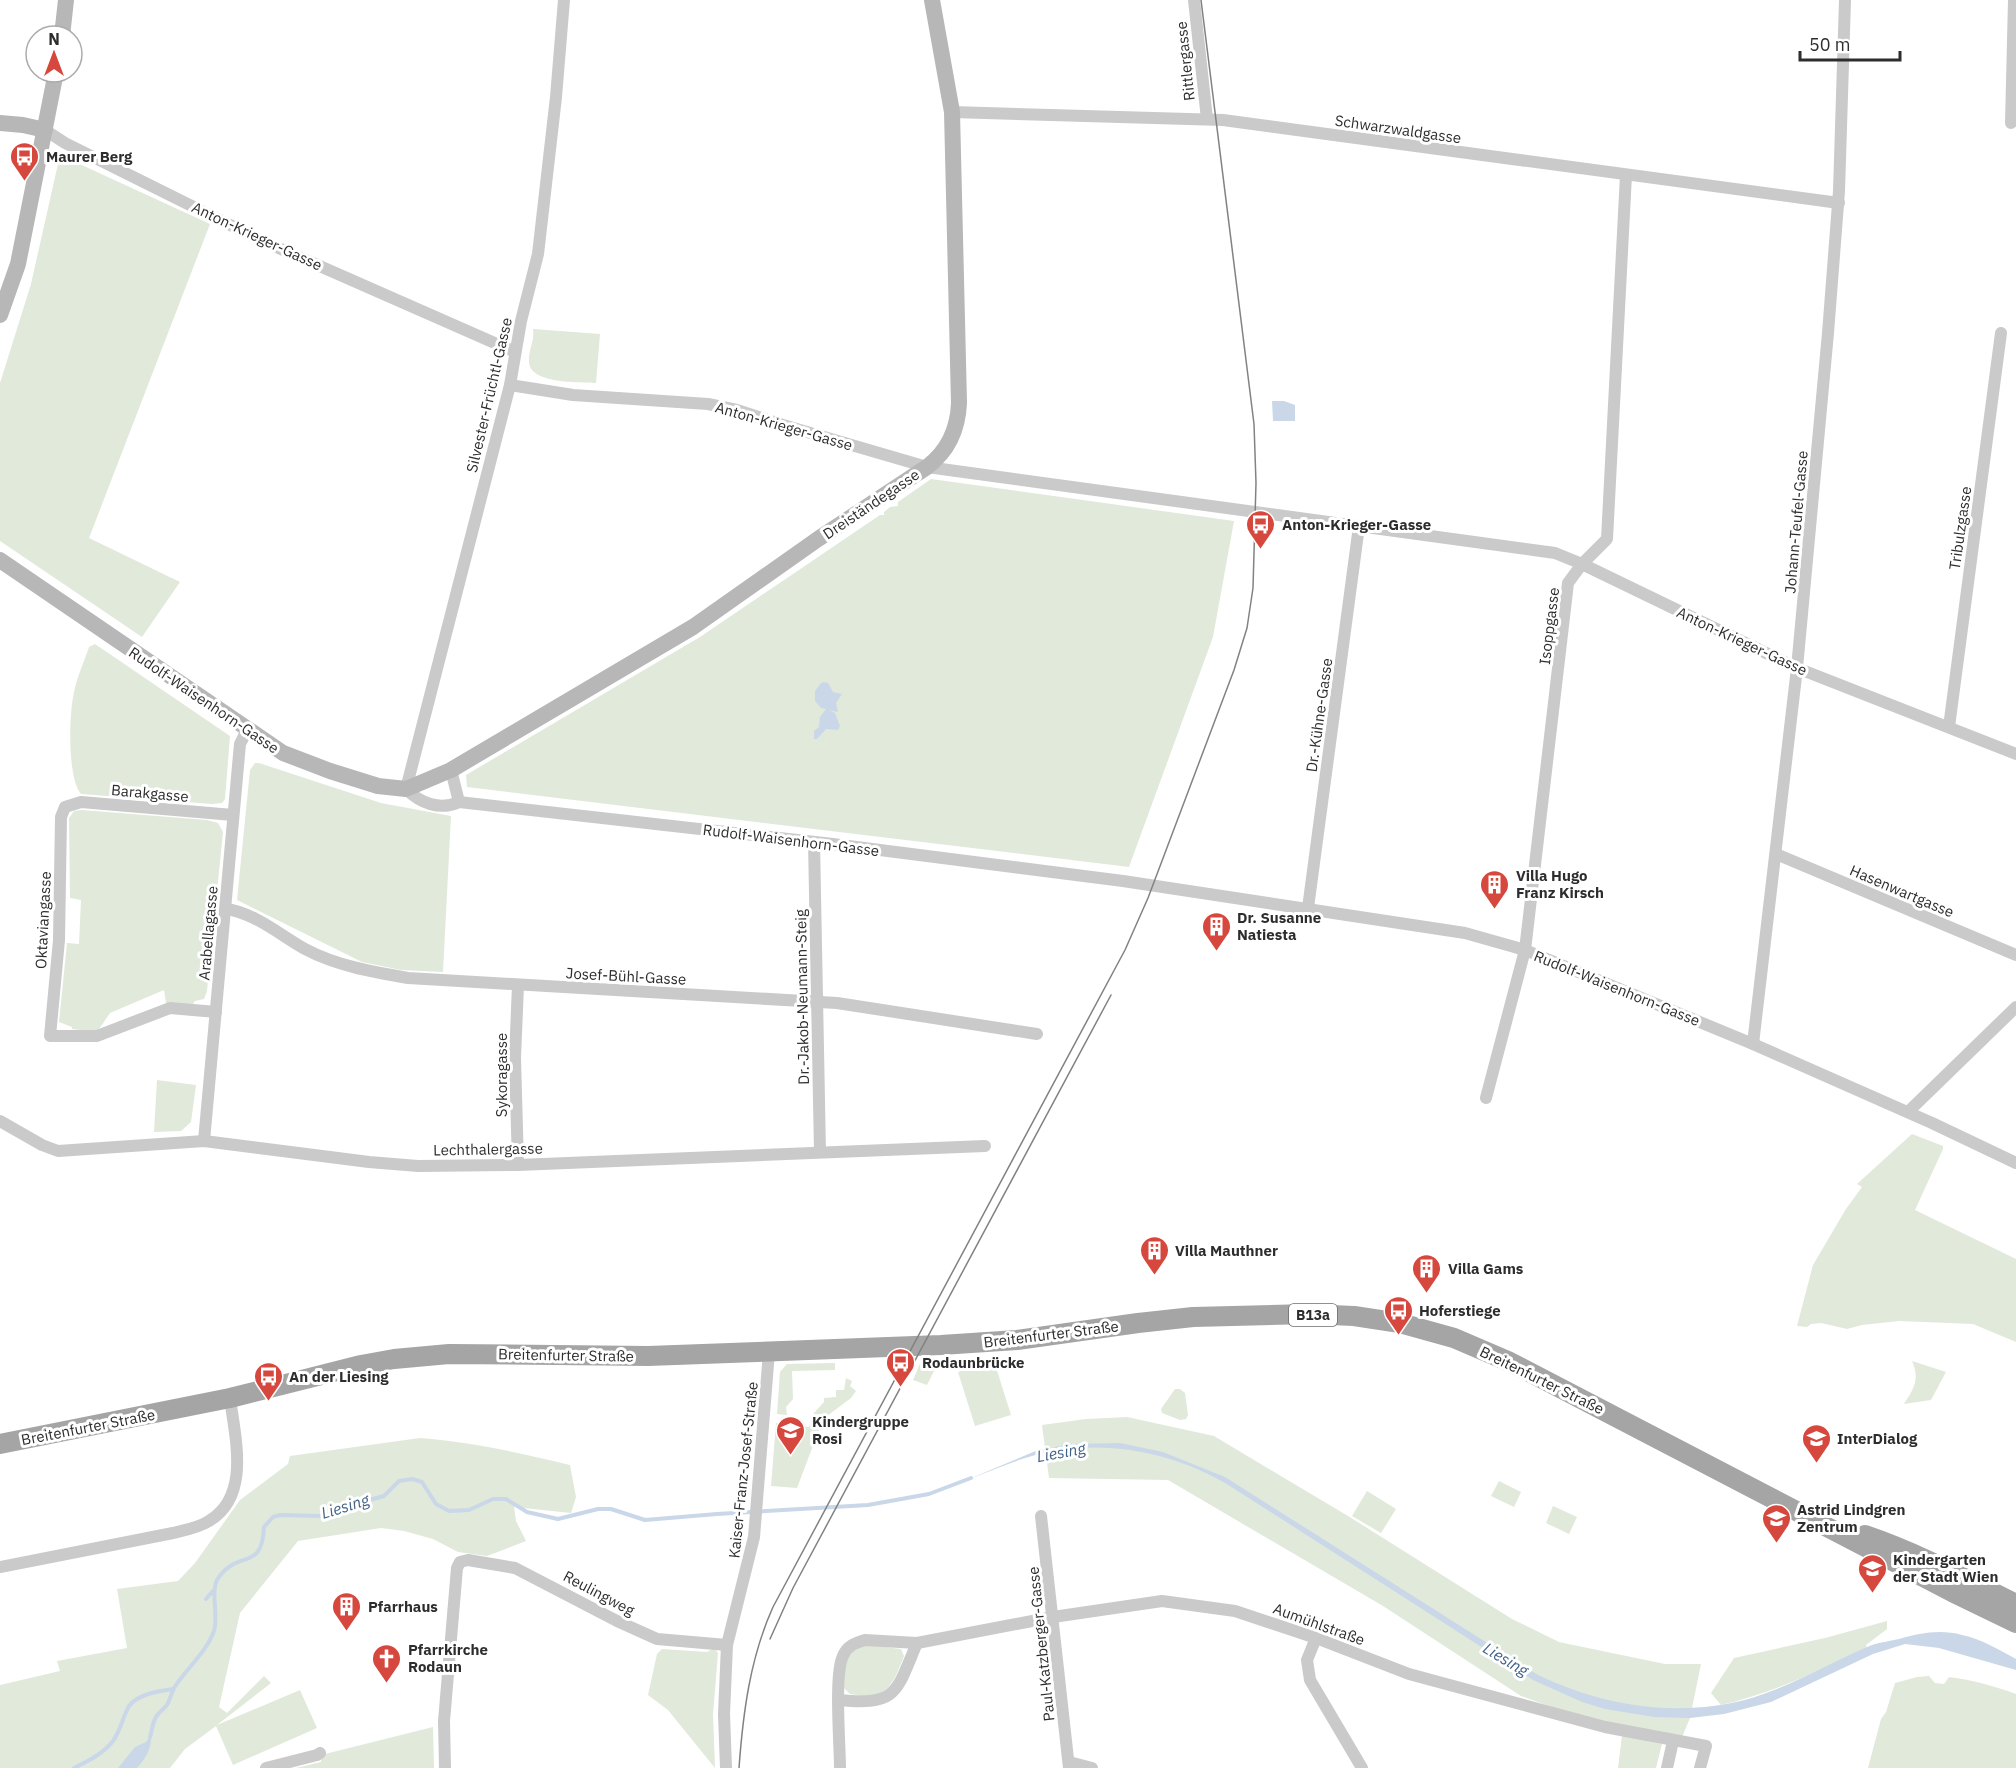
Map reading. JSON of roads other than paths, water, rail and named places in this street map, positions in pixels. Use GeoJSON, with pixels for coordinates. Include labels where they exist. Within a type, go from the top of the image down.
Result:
{"type":"FeatureCollection","features":[{"type":"Feature","properties":{"kind":"main road","name":"Breitenfurter Straße"},"geometry":{"type":"LineString","coordinates":[[0,1444],[230,1398],[324,1373],[417,1356],[486,1353],[648,1356],[768,1352],[1017,1340],[1193,1317],[1309,1314],[1354,1316],[1400,1323],[1454,1338],[1510,1362],[2016,1623]]}},
{"type":"Feature","properties":{"kind":"main road","name":"Breitenfurter Straße"},"geometry":{"type":"LineString","coordinates":[[1814,1519],[1894,1545],[1975,1582],[2016,1604]]}},
{"type":"Feature","properties":{"kind":"street"},"geometry":{"type":"LineString","coordinates":[[63,24],[66,0]]}},
{"type":"Feature","properties":{"kind":"street","name":"Silvester-Früchtl-Gasse"},"geometry":{"type":"LineString","coordinates":[[406,789],[510,385],[520,321],[538,255],[556,97],[564,0]]}},
{"type":"Feature","properties":{"kind":"street","name":"Dreiständegasse"},"geometry":{"type":"LineString","coordinates":[[406,789],[451,770],[693,627],[941,456],[958,418],[952,112],[932,0]]}},
{"type":"Feature","properties":{"kind":"street","name":"Rittlergasse"},"geometry":{"type":"LineString","coordinates":[[1194,0],[1206,119]]}},
{"type":"Feature","properties":{"kind":"street","name":"Johann-Teufel-Gasse"},"geometry":{"type":"LineString","coordinates":[[1753,1044],[1797,668],[1839,203],[1845,0]]}},
{"type":"Feature","properties":{"kind":"street"},"geometry":{"type":"LineString","coordinates":[[2011,123],[2014,0]]}},
{"type":"Feature","properties":{"kind":"street"},"geometry":{"type":"LineString","coordinates":[[0,315],[18,264],[54,84]]}},
{"type":"Feature","properties":{"kind":"street","name":"Schwarzwaldgasse"},"geometry":{"type":"LineString","coordinates":[[952,112],[1206,119],[1839,203]]}},
{"type":"Feature","properties":{"kind":"street","name":"Anton-Krieger-Gasse"},"geometry":{"type":"LineString","coordinates":[[0,123],[45,130],[65,143],[256,238],[515,352]]}},
{"type":"Feature","properties":{"kind":"street","name":"Isoppgasse"},"geometry":{"type":"LineString","coordinates":[[1526,950],[1568,583],[1582,564],[1607,539],[1626,175]]}},
{"type":"Feature","properties":{"kind":"street","name":"Tribulzgasse"},"geometry":{"type":"LineString","coordinates":[[1949,727],[2001,333]]}},
{"type":"Feature","properties":{"kind":"street","name":"Anton-Krieger-Gasse"},"geometry":{"type":"LineString","coordinates":[[510,385],[573,395],[708,404],[737,410],[927,467],[1555,553],[1797,668],[2016,754]]}},
{"type":"Feature","properties":{"kind":"street","name":"Dr.-Kühne-Gasse"},"geometry":{"type":"LineString","coordinates":[[1308,908],[1359,526]]}},
{"type":"Feature","properties":{"kind":"street","name":"Rudolf-Waisenhorn-Gasse"},"geometry":{"type":"LineString","coordinates":[[0,560],[283,753],[378,786],[406,789],[420,802],[448,807],[459,802],[814,842],[1195,891],[1466,933],[1526,950],[1753,1044],[2016,1162]]}},
{"type":"Feature","properties":{"kind":"street","name":"Arabellagasse"},"geometry":{"type":"LineString","coordinates":[[204,1141],[240,744],[247,730]]}},
{"type":"Feature","properties":{"kind":"street"},"geometry":{"type":"LineString","coordinates":[[451,770],[459,802]]}},
{"type":"Feature","properties":{"kind":"street","name":"Barakgasse"},"geometry":{"type":"LineString","coordinates":[[65,807],[81,802],[233,815]]}},
{"type":"Feature","properties":{"kind":"street","name":"Oktaviangasse"},"geometry":{"type":"LineString","coordinates":[[65,807],[61,817],[59,940],[50,1036],[97,1036],[170,1008],[216,1012]]}},
{"type":"Feature","properties":{"kind":"street","name":"Dr.-Jakob-Neumann-Steig"},"geometry":{"type":"LineString","coordinates":[[814,842],[820,1152]]}},
{"type":"Feature","properties":{"kind":"street","name":"Hasenwartgasse"},"geometry":{"type":"LineString","coordinates":[[1776,854],[2016,955]]}},
{"type":"Feature","properties":{"kind":"street","name":"Josef-Bühl-Gasse"},"geometry":{"type":"LineString","coordinates":[[226,909],[244,913],[307,950],[362,970],[408,978],[837,1003],[1037,1034]]}},
{"type":"Feature","properties":{"kind":"street"},"geometry":{"type":"LineString","coordinates":[[1486,1098],[1526,950]]}},
{"type":"Feature","properties":{"kind":"street","name":"Sykoragasse"},"geometry":{"type":"LineString","coordinates":[[518,986],[514,1058],[518,1165]]}},
{"type":"Feature","properties":{"kind":"street"},"geometry":{"type":"LineString","coordinates":[[1908,1112],[2016,1006]]}},
{"type":"Feature","properties":{"kind":"street","name":"Lechthalergasse"},"geometry":{"type":"LineString","coordinates":[[0,1121],[42,1145],[58,1151],[204,1141],[418,1166],[518,1165],[985,1146]]}},
{"type":"Feature","properties":{"kind":"street","name":"Kaiser-Franz-Josef-Straße"},"geometry":{"type":"LineString","coordinates":[[726,1768],[724,1714],[727,1646],[754,1537],[768,1352]]}},
{"type":"Feature","properties":{"kind":"street"},"geometry":{"type":"LineString","coordinates":[[0,1567],[173,1533],[197,1527],[211,1520],[223,1509],[231,1497],[236,1482],[238,1466],[230,1398]]}},
{"type":"Feature","properties":{"kind":"street","name":"Paul-Katzberger-Gasse"},"geometry":{"type":"LineString","coordinates":[[1041,1516],[1069,1765]]}},
{"type":"Feature","properties":{"kind":"street","name":"Reulingweg"},"geometry":{"type":"LineString","coordinates":[[445,1768],[444,1721],[457,1568],[460,1562],[468,1560],[515,1568],[657,1639],[727,1646]]}},
{"type":"Feature","properties":{"kind":"street","name":"Aumühlstraße"},"geometry":{"type":"LineString","coordinates":[[840,1768],[840,1662],[849,1647],[865,1640],[917,1643],[1053,1617],[1162,1601],[1235,1611],[1316,1638],[1409,1674],[1605,1727],[1706,1746],[1700,1768]]}},
{"type":"Feature","properties":{"kind":"street"},"geometry":{"type":"LineString","coordinates":[[1316,1638],[1307,1660],[1310,1680],[1362,1768]]}},
{"type":"Feature","properties":{"kind":"street"},"geometry":{"type":"LineString","coordinates":[[839,1700],[866,1702],[891,1695],[900,1684],[917,1643]]}},
{"type":"Feature","properties":{"kind":"street"},"geometry":{"type":"LineString","coordinates":[[1666,1768],[1673,1741]]}},
{"type":"Feature","properties":{"kind":"street"},"geometry":{"type":"LineString","coordinates":[[266,1768],[320,1753]]}},
{"type":"Feature","properties":{"kind":"street"},"geometry":{"type":"LineString","coordinates":[[1069,1765],[1092,1768]]}},
{"type":"Feature","properties":{"kind":"water"},"geometry":{"type":"Polygon","coordinates":[[[1272,401],[1284,401],[1295,405],[1295,421],[1273,421],[1272,401]]]}},
{"type":"Feature","properties":{"kind":"water"},"geometry":{"type":"Polygon","coordinates":[[[824,682],[828,683],[833,692],[842,694],[836,703],[838,712],[829,710],[835,713],[840,726],[838,730],[826,729],[817,739],[814,739],[814,731],[819,727],[820,717],[826,709],[821,708],[815,701],[815,691],[824,682]]]}},
{"type":"Feature","properties":{"kind":"water","name":"Liesing"},"geometry":{"type":"Polygon","coordinates":[[[1120,1443],[1163,1452],[1225,1477],[1538,1675],[1590,1695],[1617,1702],[1672,1708],[1728,1704],[1785,1686],[1872,1645],[1930,1633],[1954,1633],[1983,1642],[2016,1659],[2016,1670],[1939,1648],[1905,1644],[1873,1654],[1771,1702],[1724,1714],[1690,1718],[1654,1717],[1605,1709],[1582,1702],[1533,1680],[1230,1486],[1186,1465],[1140,1452],[1091,1447],[1043,1453],[969,1479],[1038,1450],[1072,1444],[1120,1443]]]}},
{"type":"Feature","properties":{"kind":"water"},"geometry":{"type":"Polygon","coordinates":[[[151,1735],[148,1753],[137,1768],[118,1768],[135,1747],[146,1742],[151,1735]]]}},
{"type":"Feature","properties":{"kind":"waterway","name":"Liesing"},"geometry":{"type":"LineString","coordinates":[[150,1737],[156,1717],[167,1705],[174,1688],[206,1647],[214,1631],[216,1582],[227,1569],[259,1550],[264,1527],[273,1517],[280,1515],[322,1516],[357,1499],[384,1496],[399,1481],[412,1479],[422,1482],[436,1504],[449,1511],[469,1510],[493,1499],[506,1499],[527,1512],[558,1519],[598,1509],[611,1509],[645,1520],[868,1505],[929,1494],[971,1478]]}},
{"type":"Feature","properties":{"kind":"waterway"},"geometry":{"type":"LineString","coordinates":[[206,1599],[213,1591]]}},
{"type":"Feature","properties":{"kind":"waterway"},"geometry":{"type":"LineString","coordinates":[[74,1768],[95,1757],[109,1746],[116,1737],[127,1710],[133,1702],[149,1694],[173,1689]]}},
{"type":"Feature","properties":{"kind":"tram line"},"geometry":{"type":"LineString","coordinates":[[739,1768],[753,1666],[773,1607],[1125,950],[1148,898],[1234,670],[1247,628],[1253,588],[1256,483],[1254,424],[1201,0]]}},
{"type":"Feature","properties":{"kind":"tram line"},"geometry":{"type":"LineString","coordinates":[[770,1639],[793,1588],[1111,995]]}},
{"type":"Feature","properties":{"kind":"place","name":"Maurer Berg"},"geometry":{"type":"Point","coordinates":[25,182]}},
{"type":"Feature","properties":{"kind":"place","name":"Anton-Krieger-Gasse"},"geometry":{"type":"Point","coordinates":[1261,550]}},
{"type":"Feature","properties":{"kind":"place","name":"Villa Hugo Franz Kirsch"},"geometry":{"type":"Point","coordinates":[1495,910]}},
{"type":"Feature","properties":{"kind":"place","name":"Dr. Susanne Natiesta"},"geometry":{"type":"Point","coordinates":[1216,952]}},
{"type":"Feature","properties":{"kind":"place","name":"Villa Mauthner"},"geometry":{"type":"Point","coordinates":[1154,1276]}},
{"type":"Feature","properties":{"kind":"place","name":"Villa Gams"},"geometry":{"type":"Point","coordinates":[1427,1294]}},
{"type":"Feature","properties":{"kind":"place","name":"Hoferstiege"},"geometry":{"type":"Point","coordinates":[1398,1336]}},
{"type":"Feature","properties":{"kind":"place","name":"Rodaunbrücke"},"geometry":{"type":"Point","coordinates":[901,1388]}},
{"type":"Feature","properties":{"kind":"place","name":"An der Liesing"},"geometry":{"type":"Point","coordinates":[268,1402]}},
{"type":"Feature","properties":{"kind":"place","name":"Kindergruppe Rosi"},"geometry":{"type":"Point","coordinates":[791,1456]}},
{"type":"Feature","properties":{"kind":"place","name":"InterDialog"},"geometry":{"type":"Point","coordinates":[1816,1464]}},
{"type":"Feature","properties":{"kind":"place","name":"Astrid Lindgren Zentrum"},"geometry":{"type":"Point","coordinates":[1776,1544]}},
{"type":"Feature","properties":{"kind":"place","name":"Kindergarten der Stadt Wien"},"geometry":{"type":"Point","coordinates":[1872,1594]}},
{"type":"Feature","properties":{"kind":"place","name":"Pfarrhaus"},"geometry":{"type":"Point","coordinates":[347,1632]}},
{"type":"Feature","properties":{"kind":"place","name":"Pfarrkirche Rodaun"},"geometry":{"type":"Point","coordinates":[387,1684]}}]}
